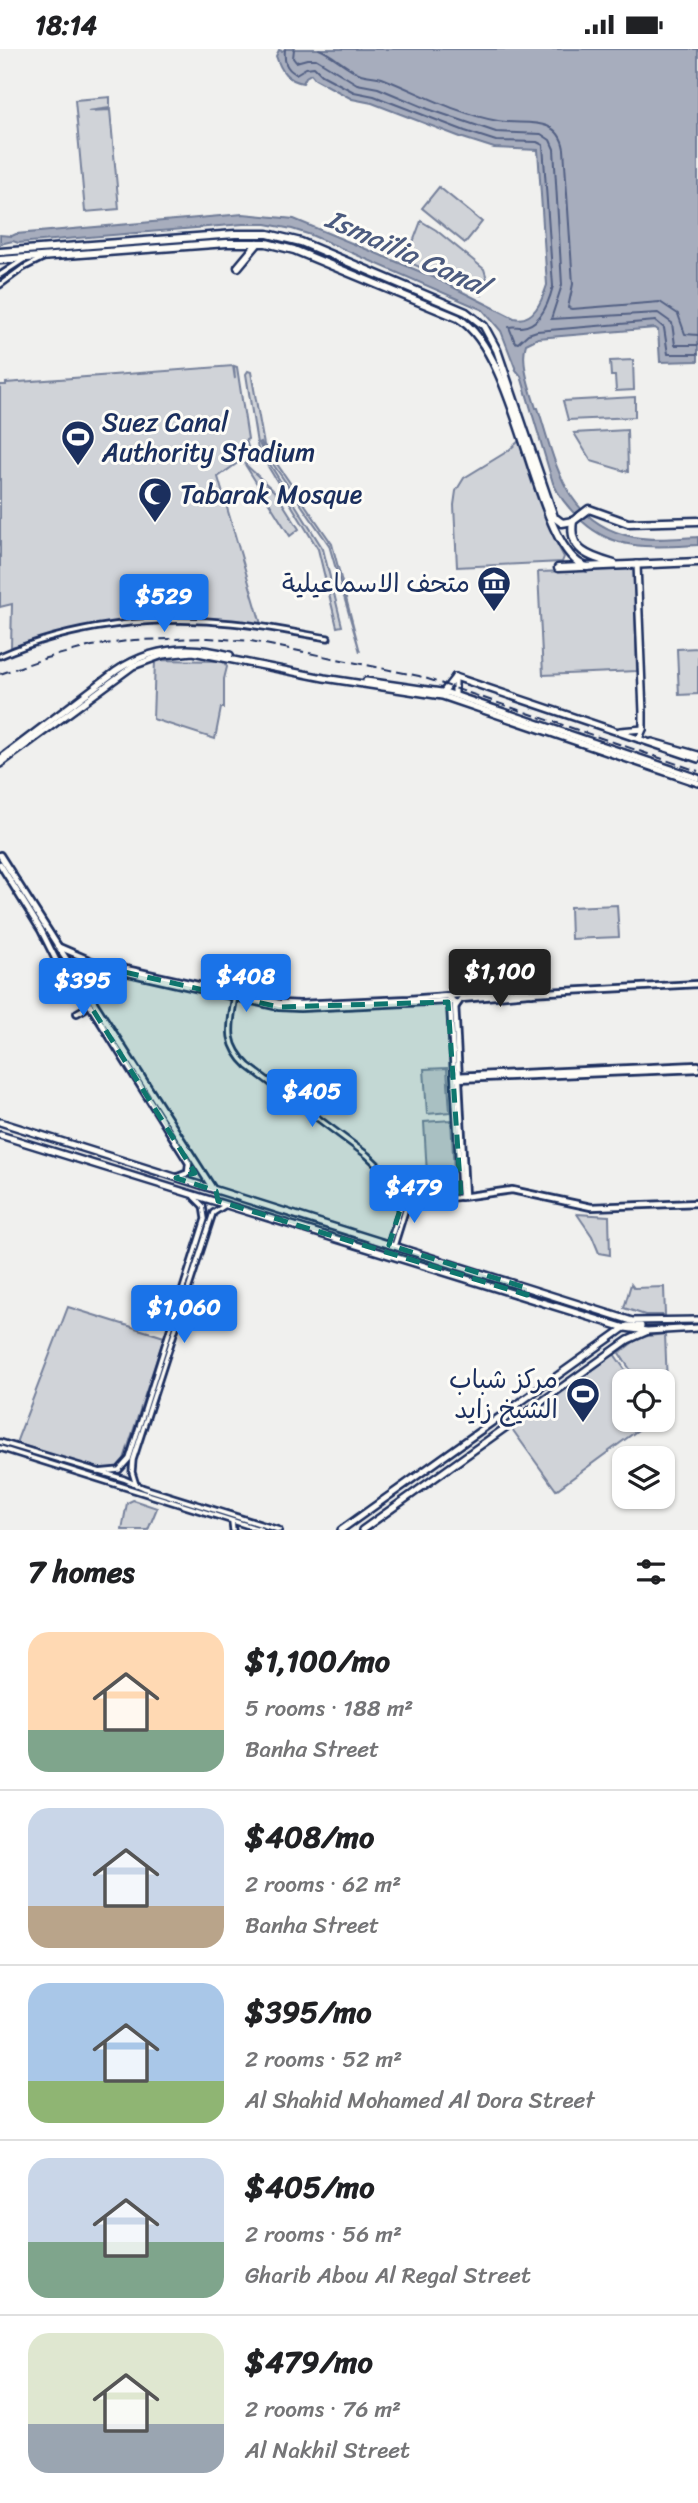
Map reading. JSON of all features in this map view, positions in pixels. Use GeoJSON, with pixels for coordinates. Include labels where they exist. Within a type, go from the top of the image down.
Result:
{"type":"FeatureCollection","features":[{"type":"Feature","properties":{"kind":"highway"},"geometry":{"type":"LineString","coordinates":[[587,567],[577,563],[566,551],[549,515],[516,418],[488,351],[468,325],[452,315],[287,247],[258,243],[173,243],[112,243],[7,251],[7,260],[45,258],[113,252],[173,243],[235,234],[276,236],[301,242],[475,317],[488,332],[497,350],[554,517],[562,523],[573,521],[586,509],[628,523],[698,521]]}},
{"type":"Feature","properties":{"kind":"highway"},"geometry":{"type":"LineString","coordinates":[[112,243],[113,252]]}},
{"type":"Feature","properties":{"kind":"highway"},"geometry":{"type":"LineString","coordinates":[[238,267],[258,243]]}},
{"type":"Feature","properties":{"kind":"highway"},"geometry":{"type":"LineString","coordinates":[[25,259],[61,247]]}},
{"type":"Feature","properties":{"kind":"highway"},"geometry":{"type":"LineString","coordinates":[[372,281],[376,273]]}},
{"type":"Feature","properties":{"kind":"highway"},"geometry":{"type":"LineString","coordinates":[[468,325],[475,317]]}},
{"type":"Feature","properties":{"kind":"highway"},"geometry":{"type":"LineString","coordinates":[[573,521],[572,534],[578,548],[593,557],[620,565]]}},
{"type":"Feature","properties":{"kind":"highway"},"geometry":{"type":"LineString","coordinates":[[566,551],[566,560],[558,569],[698,562]]}},
{"type":"Feature","properties":{"kind":"main road"},"geometry":{"type":"LineString","coordinates":[[637,564],[642,740]]}},
{"type":"Feature","properties":{"kind":"main road"},"geometry":{"type":"LineString","coordinates":[[0,759],[131,664],[157,652],[187,647],[331,678],[442,696],[698,781]]}},
{"type":"Feature","properties":{"kind":"main road"},"geometry":{"type":"LineString","coordinates":[[0,764],[131,664]]}},
{"type":"Feature","properties":{"kind":"main road"},"geometry":{"type":"LineString","coordinates":[[444,691],[455,677]]}},
{"type":"Feature","properties":{"kind":"main road"},"geometry":{"type":"LineString","coordinates":[[455,677],[455,695]]}},
{"type":"Feature","properties":{"kind":"main road"},"geometry":{"type":"LineString","coordinates":[[455,677],[698,757]]}},
{"type":"Feature","properties":{"kind":"main road"},"geometry":{"type":"LineString","coordinates":[[331,678],[444,691],[698,781]]}},
{"type":"Feature","properties":{"kind":"main road"},"geometry":{"type":"LineString","coordinates":[[617,731],[643,729]]}},
{"type":"Feature","properties":{"kind":"main road"},"geometry":{"type":"LineString","coordinates":[[0,855],[43,928],[59,967],[88,1002],[190,1163],[188,1173],[176,1178]]}},
{"type":"Feature","properties":{"kind":"main road"},"geometry":{"type":"LineString","coordinates":[[0,864],[57,946],[217,1191],[218,1201]]}},
{"type":"Feature","properties":{"kind":"main road"},"geometry":{"type":"LineString","coordinates":[[57,946],[94,962],[235,996]]}},
{"type":"Feature","properties":{"kind":"main road"},"geometry":{"type":"LineString","coordinates":[[59,967],[80,962],[235,996],[293,1004],[455,1002],[526,990],[533,993],[698,985]]}},
{"type":"Feature","properties":{"kind":"main road"},"geometry":{"type":"LineString","coordinates":[[367,1004],[448,996],[454,1000],[463,1196],[512,1189],[591,1207],[698,1203]]}},
{"type":"Feature","properties":{"kind":"main road"},"geometry":{"type":"LineString","coordinates":[[448,996],[455,1002]]}},
{"type":"Feature","properties":{"kind":"main road"},"geometry":{"type":"LineString","coordinates":[[77,1013],[85,1009],[88,1002]]}},
{"type":"Feature","properties":{"kind":"main road"},"geometry":{"type":"LineString","coordinates":[[457,1078],[698,1067]]}},
{"type":"Feature","properties":{"kind":"main road"},"geometry":{"type":"LineString","coordinates":[[0,1122],[184,1181],[305,1216],[342,1230],[361,1233],[392,1246],[457,1263],[632,1321],[698,1320]]}},
{"type":"Feature","properties":{"kind":"main road"},"geometry":{"type":"LineString","coordinates":[[0,1135],[331,1235],[625,1328],[647,1331],[698,1328]]}},
{"type":"Feature","properties":{"kind":"main road"},"geometry":{"type":"LineString","coordinates":[[101,1167],[103,1155]]}},
{"type":"Feature","properties":{"kind":"main road"},"geometry":{"type":"LineString","coordinates":[[108,1169],[113,1158]]}},
{"type":"Feature","properties":{"kind":"main road"},"geometry":{"type":"LineString","coordinates":[[180,1191],[189,1189],[184,1181]]}},
{"type":"Feature","properties":{"kind":"main road"},"geometry":{"type":"LineString","coordinates":[[331,1235],[333,1227]]}},
{"type":"Feature","properties":{"kind":"main road"},"geometry":{"type":"LineString","coordinates":[[340,1238],[338,1234],[342,1230]]}},
{"type":"Feature","properties":{"kind":"main road"},"geometry":{"type":"LineString","coordinates":[[524,1298],[528,1294],[527,1288]]}},
{"type":"Feature","properties":{"kind":"main road"},"geometry":{"type":"LineString","coordinates":[[540,1303],[539,1298],[544,1293]]}},
{"type":"Feature","properties":{"kind":"main road"},"geometry":{"type":"LineString","coordinates":[[690,1320],[690,1329]]}},
{"type":"Feature","properties":{"kind":"main road"},"geometry":{"type":"LineString","coordinates":[[341,1530],[625,1328],[654,1322]]}},
{"type":"Feature","properties":{"kind":"main road"},"geometry":{"type":"LineString","coordinates":[[362,1530],[631,1338],[647,1331]]}},
{"type":"Feature","properties":{"kind":"main road"},"geometry":{"type":"LineString","coordinates":[[572,1365],[574,1372],[579,1375]]}},
{"type":"Feature","properties":{"kind":"main road"},"geometry":{"type":"LineString","coordinates":[[557,1376],[563,1378],[565,1385]]}},
{"type":"Feature","properties":{"kind":"main road"},"geometry":{"type":"LineString","coordinates":[[424,1471],[436,1476]]}},
{"type":"Feature","properties":{"kind":"main road"},"geometry":{"type":"LineString","coordinates":[[403,1486],[413,1483],[418,1489]]}},
{"type":"Feature","properties":{"kind":"street"},"geometry":{"type":"LineString","coordinates":[[0,285],[23,268],[45,258]]}},
{"type":"Feature","properties":{"kind":"street"},"geometry":{"type":"LineString","coordinates":[[0,275],[25,259]]}},
{"type":"Feature","properties":{"kind":"street"},"geometry":{"type":"LineString","coordinates":[[0,656],[72,633],[164,621],[232,623],[328,638]]}},
{"type":"Feature","properties":{"kind":"street"},"geometry":{"type":"LineString","coordinates":[[235,996],[230,1037],[241,1058],[367,1155],[408,1194],[434,1201],[463,1196]]}},
{"type":"Feature","properties":{"kind":"street"},"geometry":{"type":"LineString","coordinates":[[71,1467],[98,1472],[116,1471],[125,1465],[156,1392],[205,1219],[203,1206],[190,1194]]}},
{"type":"Feature","properties":{"kind":"street"},"geometry":{"type":"LineString","coordinates":[[392,1246],[408,1194]]}},
{"type":"Feature","properties":{"kind":"street"},"geometry":{"type":"LineString","coordinates":[[136,1485],[132,1465],[151,1390],[213,1213],[220,1207],[231,1205]]}},
{"type":"Feature","properties":{"kind":"street"},"geometry":{"type":"LineString","coordinates":[[151,1390],[156,1392]]}},
{"type":"Feature","properties":{"kind":"street"},"geometry":{"type":"LineString","coordinates":[[0,1442],[264,1529]]}},
{"type":"Feature","properties":{"kind":"street"},"geometry":{"type":"LineString","coordinates":[[0,1448],[46,1459]]}},
{"type":"Feature","properties":{"kind":"street"},"geometry":{"type":"LineString","coordinates":[[98,1472],[107,1477],[124,1479],[232,1521],[279,1530]]}},
{"type":"Feature","properties":{"kind":"street"},"geometry":{"type":"LineString","coordinates":[[232,1521],[233,1530]]}},
{"type":"Feature","properties":{"kind":"street"},"geometry":{"type":"LineString","coordinates":[[239,1530],[245,1525]]}},
{"type":"Feature","properties":{"kind":"highlighted area"},"geometry":{"type":"Polygon","coordinates":[[[80,962],[279,1007],[448,1002],[461,1197],[429,1201],[405,1194],[389,1245],[527,1288],[527,1295],[218,1201],[216,1191],[176,1178],[195,1173],[88,1002],[59,966],[80,962]]]}},
{"type":"Feature","properties":{"kind":"shaded area"},"geometry":{"type":"Polygon","coordinates":[[[110,97],[110,108],[88,111],[110,110],[119,209],[85,212],[75,100],[110,97]]]}},
{"type":"Feature","properties":{"kind":"shaded area"},"geometry":{"type":"Polygon","coordinates":[[[439,187],[482,222],[465,243],[422,208],[439,187]]]}},
{"type":"Feature","properties":{"kind":"shaded area"},"geometry":{"type":"Polygon","coordinates":[[[421,221],[484,269],[487,279],[482,295],[406,261],[421,221]]]}},
{"type":"Feature","properties":{"kind":"shaded area"},"geometry":{"type":"Polygon","coordinates":[[[633,360],[634,390],[616,391],[610,361],[633,360]]]}},
{"type":"Feature","properties":{"kind":"shaded area"},"geometry":{"type":"Polygon","coordinates":[[[233,366],[235,379],[234,366],[237,367],[250,454],[218,477],[261,624],[204,618],[148,619],[11,647],[12,604],[0,607],[0,385],[233,366]]]}},
{"type":"Feature","properties":{"kind":"shaded area"},"geometry":{"type":"Polygon","coordinates":[[[251,372],[264,445],[332,544],[360,652],[329,545],[264,451],[261,442],[259,443],[323,549],[342,626],[337,627],[318,549],[258,450],[246,374],[251,372]]]}},
{"type":"Feature","properties":{"kind":"shaded area"},"geometry":{"type":"Polygon","coordinates":[[[635,397],[635,417],[568,420],[563,401],[635,397]]]}},
{"type":"Feature","properties":{"kind":"shaded area"},"geometry":{"type":"Polygon","coordinates":[[[627,430],[628,472],[591,461],[574,433],[627,430]]]}},
{"type":"Feature","properties":{"kind":"shaded area"},"geometry":{"type":"Polygon","coordinates":[[[520,440],[556,542],[564,557],[562,562],[457,567],[454,505],[456,491],[464,478],[508,451],[520,440]]]}},
{"type":"Feature","properties":{"kind":"shaded area"},"geometry":{"type":"Polygon","coordinates":[[[244,463],[276,493],[299,529],[290,536],[244,463]]]}},
{"type":"Feature","properties":{"kind":"shaded area"},"geometry":{"type":"Polygon","coordinates":[[[634,569],[637,671],[543,675],[538,572],[634,569]]]}},
{"type":"Feature","properties":{"kind":"shaded area"},"geometry":{"type":"Polygon","coordinates":[[[698,648],[698,694],[679,695],[677,649],[698,648]]]}},
{"type":"Feature","properties":{"kind":"shaded area"},"geometry":{"type":"Polygon","coordinates":[[[155,660],[223,661],[227,667],[224,679],[224,708],[221,708],[215,739],[153,719],[155,660]]]}},
{"type":"Feature","properties":{"kind":"shaded area"},"geometry":{"type":"Polygon","coordinates":[[[617,905],[619,937],[571,939],[570,907],[617,905]]]}},
{"type":"Feature","properties":{"kind":"shaded area"},"geometry":{"type":"Polygon","coordinates":[[[447,1068],[450,1112],[427,1114],[424,1069],[447,1068]]]}},
{"type":"Feature","properties":{"kind":"shaded area"},"geometry":{"type":"Polygon","coordinates":[[[451,1120],[454,1172],[427,1174],[424,1122],[451,1120]]]}},
{"type":"Feature","properties":{"kind":"shaded area"},"geometry":{"type":"Polygon","coordinates":[[[577,1214],[609,1216],[610,1255],[599,1253],[592,1236],[577,1214]]]}},
{"type":"Feature","properties":{"kind":"shaded area"},"geometry":{"type":"Polygon","coordinates":[[[631,1284],[634,1288],[664,1287],[665,1315],[645,1315],[624,1308],[631,1284]]]}},
{"type":"Feature","properties":{"kind":"shaded area"},"geometry":{"type":"Polygon","coordinates":[[[68,1307],[164,1337],[124,1459],[117,1467],[98,1470],[16,1443],[68,1307]]]}},
{"type":"Feature","properties":{"kind":"shaded area"},"geometry":{"type":"Polygon","coordinates":[[[665,1334],[666,1369],[630,1369],[619,1353],[640,1337],[665,1334]]]}},
{"type":"Feature","properties":{"kind":"shaded area","name":"مركز شباب الشيخ زايد"},"geometry":{"type":"Polygon","coordinates":[[[614,1354],[625,1369],[612,1369],[612,1432],[635,1432],[616,1446],[612,1446],[612,1449],[556,1490],[512,1429],[614,1354]]]}},
{"type":"Feature","properties":{"kind":"shaded area"},"geometry":{"type":"Polygon","coordinates":[[[133,1500],[157,1508],[148,1530],[122,1530],[127,1503],[133,1500]]]}},
{"type":"Feature","properties":{"kind":"water"},"geometry":{"type":"Polygon","coordinates":[[[698,49],[698,361],[660,362],[658,330],[655,328],[538,338],[526,344],[524,359],[531,393],[558,470],[578,505],[592,519],[611,530],[649,539],[698,537],[698,545],[652,547],[623,543],[609,539],[583,522],[566,504],[553,483],[521,376],[516,370],[501,331],[483,310],[311,235],[266,224],[243,224],[0,244],[0,235],[243,214],[294,219],[433,277],[514,318],[521,319],[532,314],[547,285],[538,150],[494,148],[463,138],[372,103],[352,99],[315,79],[311,74],[303,83],[297,82],[285,74],[276,56],[279,50],[698,49]]]}},
{"type":"Feature","properties":{"kind":"railway"},"geometry":{"type":"LineString","coordinates":[[0,674],[92,646],[134,640],[208,638],[251,641],[419,676],[698,771]]}},
{"type":"Feature","properties":{"kind":"place","name":"Suez Canal Authority Stadium"},"geometry":{"type":"Point","coordinates":[78,467]}},
{"type":"Feature","properties":{"kind":"place","name":"Tabarak Mosque"},"geometry":{"type":"Point","coordinates":[155,524]}},
{"type":"Feature","properties":{"kind":"place","name":"متحف الاسماعيلية"},"geometry":{"type":"Point","coordinates":[494,613]}},
{"type":"Feature","properties":{"kind":"place","name":"مركز شباب الشيخ زايد"},"geometry":{"type":"Point","coordinates":[583,1424]}},
{"type":"Feature","properties":{"kind":"water label","name":"Ismaïlia Canal"},"geometry":{"type":"Point","coordinates":[407,252]}}]}
